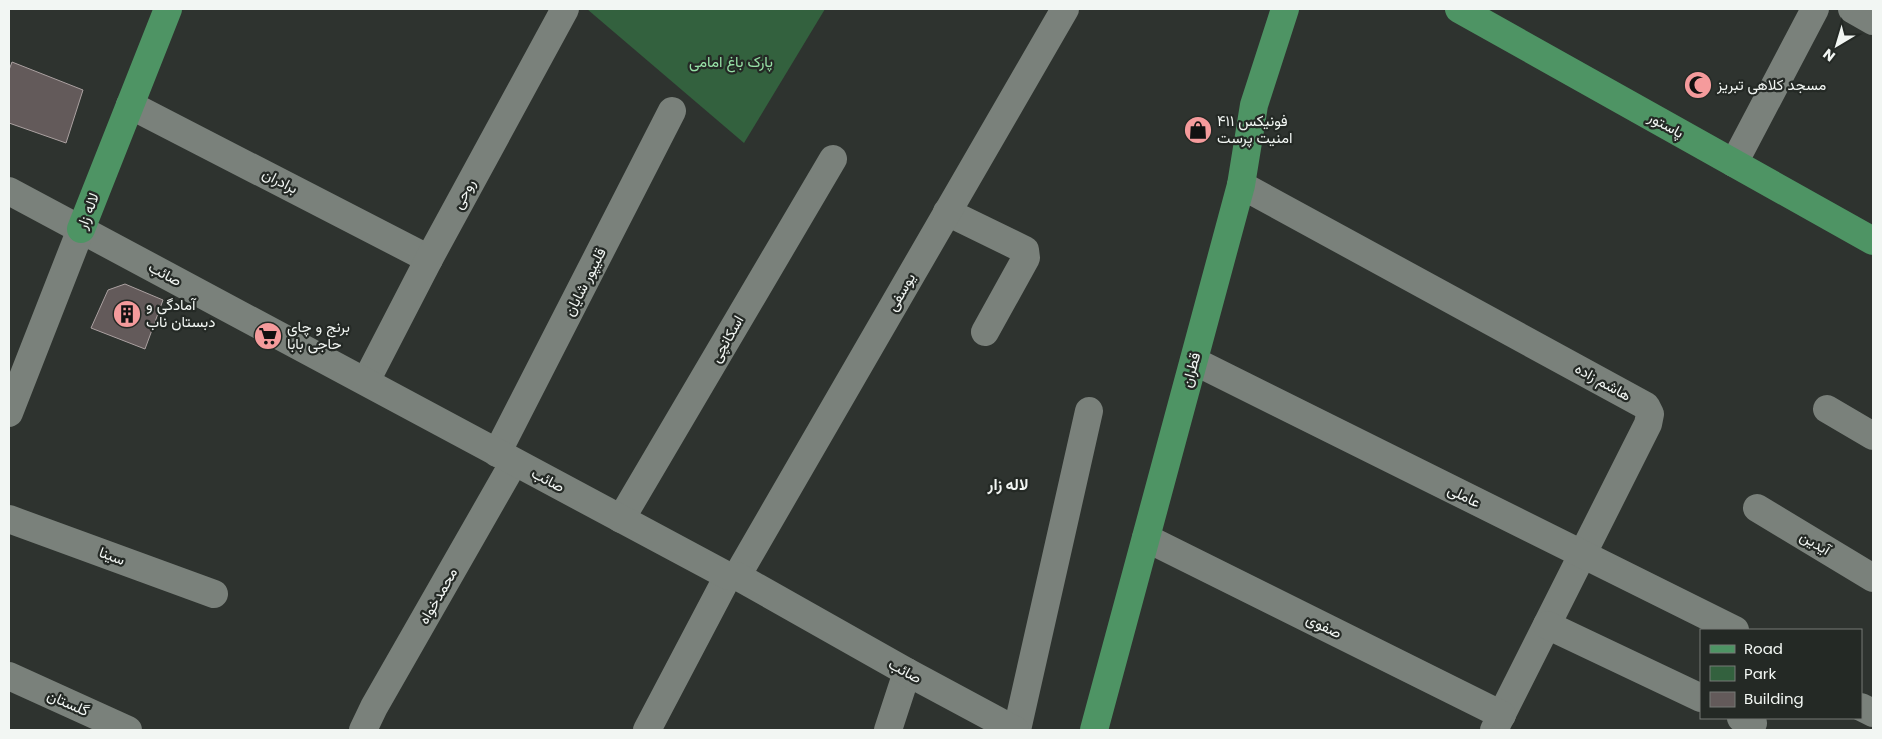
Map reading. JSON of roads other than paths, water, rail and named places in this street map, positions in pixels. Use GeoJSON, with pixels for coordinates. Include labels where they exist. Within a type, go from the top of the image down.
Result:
{"type":"FeatureCollection","features":[{"type":"Feature","properties":{"kind":"main road","name":"لاله زار"},"geometry":{"type":"LineString","coordinates":[[81,229],[168,9]]}},
{"type":"Feature","properties":{"kind":"main road","name":"قطران"},"geometry":{"type":"LineString","coordinates":[[1094,730],[1241,185],[1254,105],[1284,9]]}},
{"type":"Feature","properties":{"kind":"main road","name":"پاستور"},"geometry":{"type":"LineString","coordinates":[[1459,9],[1873,241]]}},
{"type":"Feature","properties":{"kind":"street","name":"روحی"},"geometry":{"type":"LineString","coordinates":[[366,381],[565,9]]}},
{"type":"Feature","properties":{"kind":"street","name":"یوسفی"},"geometry":{"type":"LineString","coordinates":[[647,730],[732,576],[947,212],[1064,9]]}},
{"type":"Feature","properties":{"kind":"street"},"geometry":{"type":"LineString","coordinates":[[1734,163],[1816,9]]}},
{"type":"Feature","properties":{"kind":"street"},"geometry":{"type":"LineString","coordinates":[[1852,9],[1873,21]]}},
{"type":"Feature","properties":{"kind":"street","name":"برادران"},"geometry":{"type":"LineString","coordinates":[[130,105],[430,259]]}},
{"type":"Feature","properties":{"kind":"street","name":"قلیپور شایان"},"geometry":{"type":"LineString","coordinates":[[505,458],[672,111]]}},
{"type":"Feature","properties":{"kind":"street","name":"اسکانچی"},"geometry":{"type":"LineString","coordinates":[[621,519],[833,159]]}},
{"type":"Feature","properties":{"kind":"street","name":"هاشم زاده"},"geometry":{"type":"LineString","coordinates":[[1241,185],[1646,406],[1650,414],[1648,424],[1498,722]]}},
{"type":"Feature","properties":{"kind":"street","name":"صائب"},"geometry":{"type":"LineString","coordinates":[[9,191],[366,381],[505,458],[732,576],[1016,730]]}},
{"type":"Feature","properties":{"kind":"street"},"geometry":{"type":"LineString","coordinates":[[947,212],[1025,250],[1026,258],[985,332]]}},
{"type":"Feature","properties":{"kind":"street","name":"لاله زار"},"geometry":{"type":"LineString","coordinates":[[9,413],[81,229]]}},
{"type":"Feature","properties":{"kind":"street","name":"عاملی"},"geometry":{"type":"LineString","coordinates":[[1194,361],[1733,629]]}},
{"type":"Feature","properties":{"kind":"street"},"geometry":{"type":"LineString","coordinates":[[1827,409],[1873,436]]}},
{"type":"Feature","properties":{"kind":"street"},"geometry":{"type":"LineString","coordinates":[[1016,730],[1089,411]]}},
{"type":"Feature","properties":{"kind":"street","name":"محمدخواه"},"geometry":{"type":"LineString","coordinates":[[363,730],[505,458]]}},
{"type":"Feature","properties":{"kind":"street","name":"آیدین"},"geometry":{"type":"LineString","coordinates":[[1757,508],[1873,578]]}},
{"type":"Feature","properties":{"kind":"street","name":"سینا"},"geometry":{"type":"LineString","coordinates":[[9,519],[214,594]]}},
{"type":"Feature","properties":{"kind":"street","name":"صفوی"},"geometry":{"type":"LineString","coordinates":[[1146,538],[1498,722]]}},
{"type":"Feature","properties":{"kind":"street"},"geometry":{"type":"LineString","coordinates":[[1547,625],[1700,698]]}},
{"type":"Feature","properties":{"kind":"street"},"geometry":{"type":"LineString","coordinates":[[888,730],[907,672]]}},
{"type":"Feature","properties":{"kind":"street","name":"گلستان"},"geometry":{"type":"LineString","coordinates":[[9,676],[128,730]]}},
{"type":"Feature","properties":{"kind":"place","name":"مسجد کلاهی تبریز"},"geometry":{"type":"Point","coordinates":[1698,85]}},
{"type":"Feature","properties":{"kind":"place","name":"فونیکس ۴۱۱ امنیت پرست"},"geometry":{"type":"Point","coordinates":[1198,130]}},
{"type":"Feature","properties":{"kind":"place","name":"آمادگی و دبستان ناب"},"geometry":{"type":"Point","coordinates":[127,314]}},
{"type":"Feature","properties":{"kind":"place","name":"برنج و چای حاجی بابا"},"geometry":{"type":"Point","coordinates":[268,336]}},
{"type":"Feature","properties":{"kind":"district","name":"لاله زار"},"geometry":{"type":"Point","coordinates":[1008,484]}},
{"type":"Feature","properties":{"kind":"park label","name":"پارک باغ امامی"},"geometry":{"type":"Point","coordinates":[731,62]}}]}
